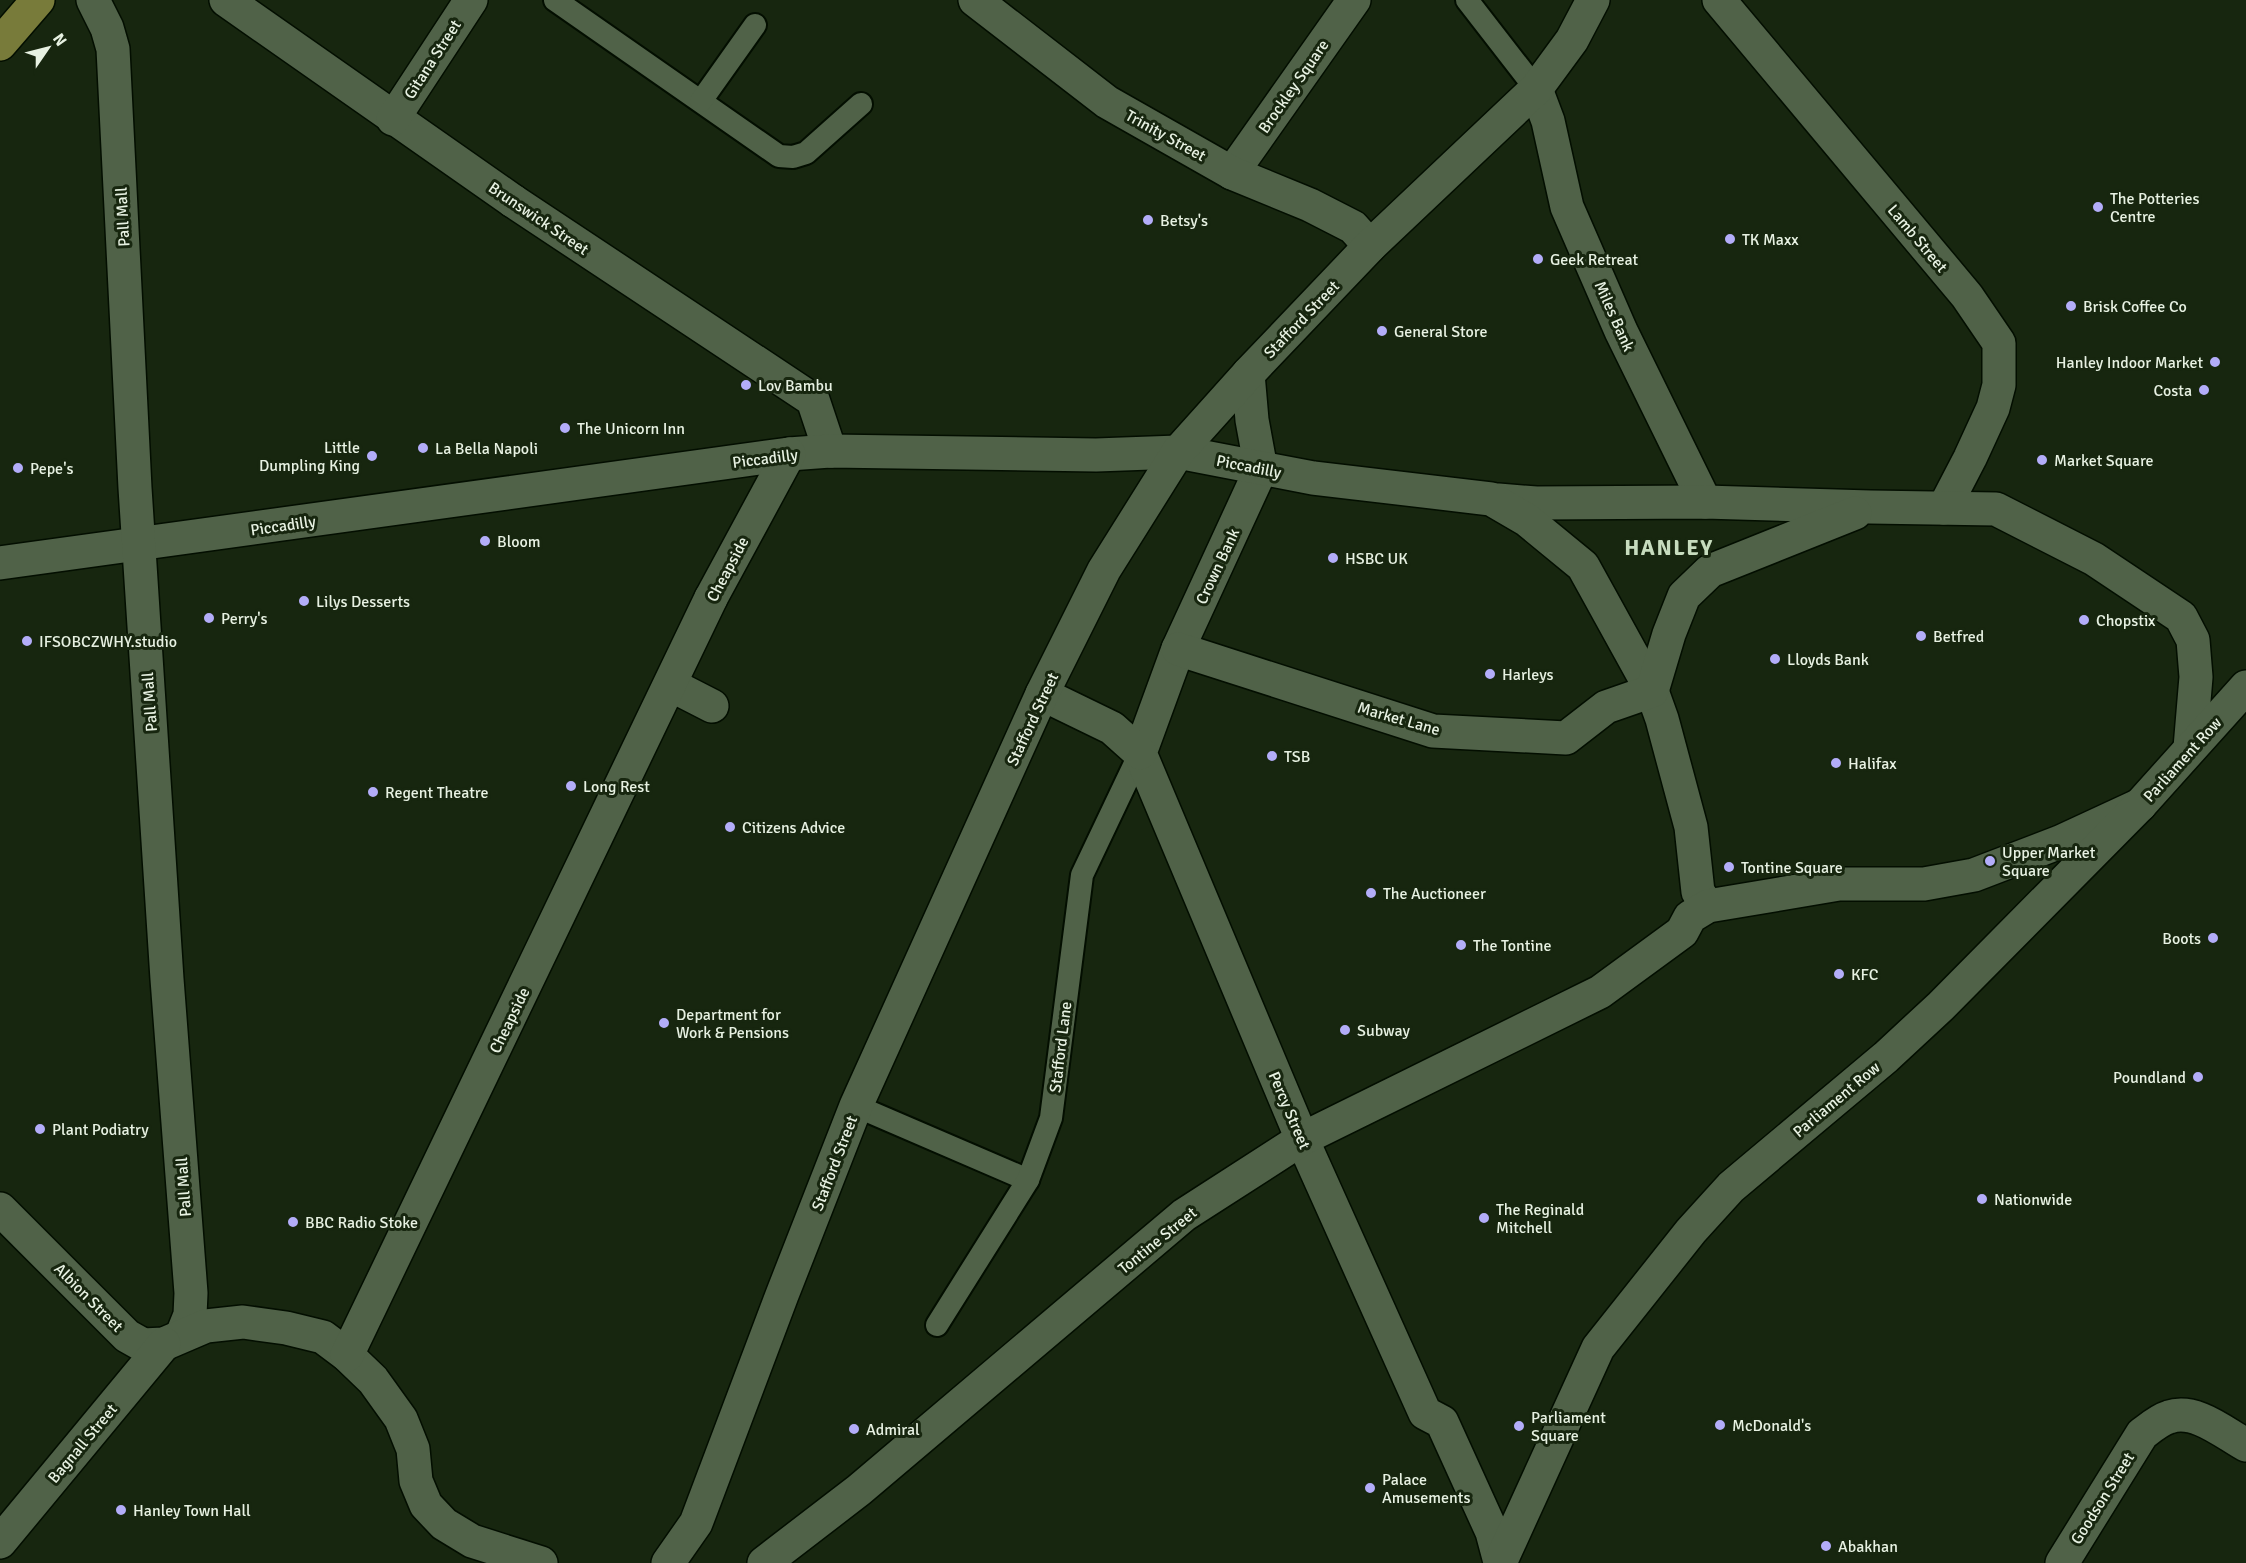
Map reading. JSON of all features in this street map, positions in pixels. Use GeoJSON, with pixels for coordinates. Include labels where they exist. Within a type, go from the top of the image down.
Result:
{"type":"FeatureCollection","features":[{"type":"Feature","properties":{"kind":"main road"},"geometry":{"type":"LineString","coordinates":[[0,44],[38,0]]}},
{"type":"Feature","properties":{"kind":"street","name":"Pall Mall"},"geometry":{"type":"LineString","coordinates":[[93,0],[107,28],[113,50],[135,488],[167,979],[191,1293],[190,1315],[173,1340]]}},
{"type":"Feature","properties":{"kind":"street","name":"Brunswick Street"},"geometry":{"type":"LineString","coordinates":[[226,0],[513,201],[813,400],[830,451]]}},
{"type":"Feature","properties":{"kind":"street","name":"Gitana Street"},"geometry":{"type":"LineString","coordinates":[[393,119],[471,0]]}},
{"type":"Feature","properties":{"kind":"street","name":"Trinity Street"},"geometry":{"type":"LineString","coordinates":[[975,0],[1107,102],[1232,173],[1310,205],[1353,227],[1370,246]]}},
{"type":"Feature","properties":{"kind":"street","name":"Brockley Square"},"geometry":{"type":"LineString","coordinates":[[1232,173],[1354,0]]}},
{"type":"Feature","properties":{"kind":"street","name":"Stafford Street"},"geometry":{"type":"LineString","coordinates":[[668,1563],[696,1523],[856,1106],[1042,694],[1104,570],[1178,452],[1248,374],[1370,246],[1536,89],[1572,40],[1593,0]]}},
{"type":"Feature","properties":{"kind":"street","name":"Lamb Street"},"geometry":{"type":"LineString","coordinates":[[1719,0],[1967,296],[1999,344],[1998,385],[1993,408],[1944,508]]}},
{"type":"Feature","properties":{"kind":"street","name":"Miles Bank"},"geometry":{"type":"LineString","coordinates":[[1536,89],[1548,121],[1567,207],[1621,331],[1705,502]]}},
{"type":"Feature","properties":{"kind":"street"},"geometry":{"type":"LineString","coordinates":[[1248,374],[1252,420],[1261,469]]}},
{"type":"Feature","properties":{"kind":"street","name":"Piccadilly"},"geometry":{"type":"LineString","coordinates":[[0,563],[789,454],[830,451],[1096,455],[1178,452],[1313,478],[1491,499],[1527,520],[1583,566],[1652,691],[1691,827],[1698,892],[1708,906]]}},
{"type":"Feature","properties":{"kind":"street","name":"Cheapside"},"geometry":{"type":"LineString","coordinates":[[347,1355],[671,686],[711,597],[789,454]]}},
{"type":"Feature","properties":{"kind":"street","name":"Crown Bank"},"geometry":{"type":"LineString","coordinates":[[1140,753],[1178,649],[1261,469]]}},
{"type":"Feature","properties":{"kind":"street"},"geometry":{"type":"LineString","coordinates":[[1491,499],[1536,503],[1705,502],[1996,509],[2094,559],[2181,616],[2193,640],[2196,677],[2190,748]]}},
{"type":"Feature","properties":{"kind":"street"},"geometry":{"type":"LineString","coordinates":[[1652,691],[1669,634],[1684,596],[1710,571],[1870,507]]}},
{"type":"Feature","properties":{"kind":"street","name":"Market Lane"},"geometry":{"type":"LineString","coordinates":[[1178,649],[1433,731],[1566,738],[1606,707],[1652,691]]}},
{"type":"Feature","properties":{"kind":"street"},"geometry":{"type":"LineString","coordinates":[[671,686],[712,706]]}},
{"type":"Feature","properties":{"kind":"street","name":"Parliament Row"},"geometry":{"type":"LineString","coordinates":[[1500,1562],[1598,1348],[1691,1231],[1731,1187],[1886,1057],[1941,1006],[2140,805],[2246,687]]}},
{"type":"Feature","properties":{"kind":"street","name":"Percy Street"},"geometry":{"type":"LineString","coordinates":[[1042,694],[1112,728],[1140,753],[1302,1139],[1425,1413],[1442,1422],[1492,1532],[1500,1562]]}},
{"type":"Feature","properties":{"kind":"street"},"geometry":{"type":"LineString","coordinates":[[1708,906],[1839,884],[1924,884],[1974,875],[2060,842],[2140,805]]}},
{"type":"Feature","properties":{"kind":"street","name":"Tontine Street"},"geometry":{"type":"LineString","coordinates":[[764,1563],[859,1490],[1184,1215],[1302,1139],[1600,992],[1682,932],[1690,917],[1708,906]]}},
{"type":"Feature","properties":{"kind":"street","name":"Albion Street"},"geometry":{"type":"LineString","coordinates":[[0,1209],[127,1336],[143,1345],[173,1340],[206,1326],[243,1322],[286,1328],[323,1337],[347,1355],[373,1380],[401,1419],[413,1449],[416,1480],[426,1505],[444,1524],[472,1541],[541,1563]]}},
{"type":"Feature","properties":{"kind":"street","name":"Bagnall Street"},"geometry":{"type":"LineString","coordinates":[[0,1542],[173,1340]]}},
{"type":"Feature","properties":{"kind":"street","name":"Goodson Street"},"geometry":{"type":"LineString","coordinates":[[2062,1563],[2142,1434],[2170,1416],[2186,1415],[2202,1419],[2246,1445]]}},
{"type":"Feature","properties":{"kind":"lane"},"geometry":{"type":"LineString","coordinates":[[555,0],[780,156],[792,157],[806,153],[861,104]]}},
{"type":"Feature","properties":{"kind":"lane"},"geometry":{"type":"LineString","coordinates":[[1467,0],[1536,89]]}},
{"type":"Feature","properties":{"kind":"lane"},"geometry":{"type":"LineString","coordinates":[[701,101],[754,25]]}},
{"type":"Feature","properties":{"kind":"lane","name":"Stafford Lane"},"geometry":{"type":"LineString","coordinates":[[937,1325],[1028,1180],[1051,1118],[1082,875],[1140,753]]}},
{"type":"Feature","properties":{"kind":"lane"},"geometry":{"type":"LineString","coordinates":[[856,1106],[1028,1180]]}},
{"type":"Feature","properties":{"kind":"place","name":"The Potteries Centre"},"geometry":{"type":"Point","coordinates":[2098,207]}},
{"type":"Feature","properties":{"kind":"place","name":"Betsy's"},"geometry":{"type":"Point","coordinates":[1148,220]}},
{"type":"Feature","properties":{"kind":"place","name":"TK Maxx"},"geometry":{"type":"Point","coordinates":[1730,239]}},
{"type":"Feature","properties":{"kind":"place","name":"Geek Retreat"},"geometry":{"type":"Point","coordinates":[1538,259]}},
{"type":"Feature","properties":{"kind":"place","name":"Brisk Coffee Co"},"geometry":{"type":"Point","coordinates":[2071,306]}},
{"type":"Feature","properties":{"kind":"place","name":"General Store"},"geometry":{"type":"Point","coordinates":[1382,331]}},
{"type":"Feature","properties":{"kind":"place","name":"Hanley Indoor Market"},"geometry":{"type":"Point","coordinates":[2215,362]}},
{"type":"Feature","properties":{"kind":"place","name":"Lov Bambu"},"geometry":{"type":"Point","coordinates":[746,385]}},
{"type":"Feature","properties":{"kind":"place","name":"Costa"},"geometry":{"type":"Point","coordinates":[2204,390]}},
{"type":"Feature","properties":{"kind":"place","name":"The Unicorn Inn"},"geometry":{"type":"Point","coordinates":[565,428]}},
{"type":"Feature","properties":{"kind":"place","name":"La Bella Napoli"},"geometry":{"type":"Point","coordinates":[423,448]}},
{"type":"Feature","properties":{"kind":"place","name":"Little Dumpling King"},"geometry":{"type":"Point","coordinates":[372,456]}},
{"type":"Feature","properties":{"kind":"place","name":"Market Square"},"geometry":{"type":"Point","coordinates":[2042,460]}},
{"type":"Feature","properties":{"kind":"place","name":"Pepe's"},"geometry":{"type":"Point","coordinates":[18,468]}},
{"type":"Feature","properties":{"kind":"place","name":"Bloom"},"geometry":{"type":"Point","coordinates":[485,541]}},
{"type":"Feature","properties":{"kind":"place","name":"HSBC UK"},"geometry":{"type":"Point","coordinates":[1333,558]}},
{"type":"Feature","properties":{"kind":"place","name":"Lilys Desserts"},"geometry":{"type":"Point","coordinates":[304,601]}},
{"type":"Feature","properties":{"kind":"place","name":"Perry's"},"geometry":{"type":"Point","coordinates":[209,618]}},
{"type":"Feature","properties":{"kind":"place","name":"Chopstix"},"geometry":{"type":"Point","coordinates":[2084,620]}},
{"type":"Feature","properties":{"kind":"place","name":"Betfred"},"geometry":{"type":"Point","coordinates":[1921,636]}},
{"type":"Feature","properties":{"kind":"place","name":"IFSOBCZWHY.studio"},"geometry":{"type":"Point","coordinates":[27,641]}},
{"type":"Feature","properties":{"kind":"place","name":"Lloyds Bank"},"geometry":{"type":"Point","coordinates":[1775,659]}},
{"type":"Feature","properties":{"kind":"place","name":"Harleys"},"geometry":{"type":"Point","coordinates":[1490,674]}},
{"type":"Feature","properties":{"kind":"place","name":"TSB"},"geometry":{"type":"Point","coordinates":[1272,756]}},
{"type":"Feature","properties":{"kind":"place","name":"Halifax"},"geometry":{"type":"Point","coordinates":[1836,763]}},
{"type":"Feature","properties":{"kind":"place","name":"Long Rest"},"geometry":{"type":"Point","coordinates":[571,786]}},
{"type":"Feature","properties":{"kind":"place","name":"Regent Theatre"},"geometry":{"type":"Point","coordinates":[373,792]}},
{"type":"Feature","properties":{"kind":"place","name":"Citizens Advice"},"geometry":{"type":"Point","coordinates":[730,827]}},
{"type":"Feature","properties":{"kind":"place","name":"Upper Market Square"},"geometry":{"type":"Point","coordinates":[1990,861]}},
{"type":"Feature","properties":{"kind":"place","name":"Tontine Square"},"geometry":{"type":"Point","coordinates":[1729,867]}},
{"type":"Feature","properties":{"kind":"place","name":"The Auctioneer"},"geometry":{"type":"Point","coordinates":[1371,893]}},
{"type":"Feature","properties":{"kind":"place","name":"Boots"},"geometry":{"type":"Point","coordinates":[2213,938]}},
{"type":"Feature","properties":{"kind":"place","name":"The Tontine"},"geometry":{"type":"Point","coordinates":[1461,945]}},
{"type":"Feature","properties":{"kind":"place","name":"KFC"},"geometry":{"type":"Point","coordinates":[1839,974]}},
{"type":"Feature","properties":{"kind":"place","name":"Department for Work & Pensions"},"geometry":{"type":"Point","coordinates":[664,1023]}},
{"type":"Feature","properties":{"kind":"place","name":"Subway"},"geometry":{"type":"Point","coordinates":[1345,1030]}},
{"type":"Feature","properties":{"kind":"place","name":"Poundland"},"geometry":{"type":"Point","coordinates":[2198,1077]}},
{"type":"Feature","properties":{"kind":"place","name":"Plant Podiatry"},"geometry":{"type":"Point","coordinates":[40,1129]}},
{"type":"Feature","properties":{"kind":"place","name":"Nationwide"},"geometry":{"type":"Point","coordinates":[1982,1199]}},
{"type":"Feature","properties":{"kind":"place","name":"The Reginald Mitchell"},"geometry":{"type":"Point","coordinates":[1484,1218]}},
{"type":"Feature","properties":{"kind":"place","name":"BBC Radio Stoke"},"geometry":{"type":"Point","coordinates":[293,1222]}},
{"type":"Feature","properties":{"kind":"place","name":"McDonald's"},"geometry":{"type":"Point","coordinates":[1720,1425]}},
{"type":"Feature","properties":{"kind":"place","name":"Parliament Square"},"geometry":{"type":"Point","coordinates":[1519,1426]}},
{"type":"Feature","properties":{"kind":"place","name":"Admiral"},"geometry":{"type":"Point","coordinates":[854,1429]}},
{"type":"Feature","properties":{"kind":"place","name":"Palace Amusements"},"geometry":{"type":"Point","coordinates":[1370,1488]}},
{"type":"Feature","properties":{"kind":"place","name":"Hanley Town Hall"},"geometry":{"type":"Point","coordinates":[121,1510]}},
{"type":"Feature","properties":{"kind":"place","name":"Abakhan"},"geometry":{"type":"Point","coordinates":[1826,1546]}},
{"type":"Feature","properties":{"kind":"district","name":"HANLEY"},"geometry":{"type":"Point","coordinates":[1669,547]}}]}
